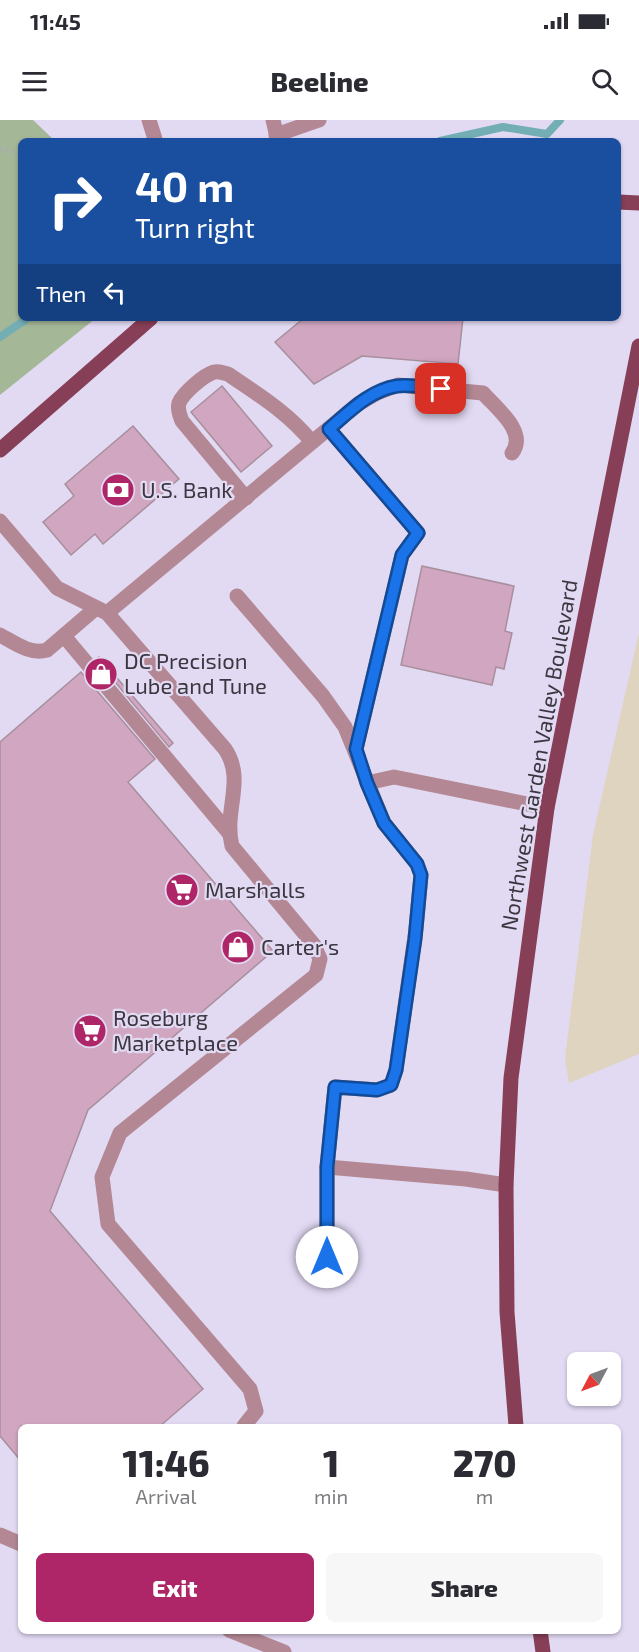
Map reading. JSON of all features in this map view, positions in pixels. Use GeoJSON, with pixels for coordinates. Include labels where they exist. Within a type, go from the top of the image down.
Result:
{"type":"FeatureCollection","features":[{"type":"Feature","properties":{"kind":"main road"},"geometry":{"type":"LineString","coordinates":[[621,202],[639,203]]}},
{"type":"Feature","properties":{"kind":"main road"},"geometry":{"type":"LineString","coordinates":[[0,450],[148,321]]}},
{"type":"Feature","properties":{"kind":"main road","name":"Northwest Garden Valley Boulevard"},"geometry":{"type":"LineString","coordinates":[[516,1424],[507,1312],[506,1185],[511,1078],[547,808],[639,346]]}},
{"type":"Feature","properties":{"kind":"main road"},"geometry":{"type":"LineString","coordinates":[[541,1634],[543,1652]]}},
{"type":"Feature","properties":{"kind":"lane"},"geometry":{"type":"LineString","coordinates":[[149,120],[154,138]]}},
{"type":"Feature","properties":{"kind":"lane"},"geometry":{"type":"LineString","coordinates":[[275,132],[319,120]]}},
{"type":"Feature","properties":{"kind":"lane"},"geometry":{"type":"LineString","coordinates":[[246,498],[182,422],[178,411],[179,402],[184,396],[210,373],[218,371],[228,374],[282,411],[312,442]]}},
{"type":"Feature","properties":{"kind":"lane"},"geometry":{"type":"LineString","coordinates":[[0,635],[20,647],[40,652],[47,650],[246,498],[367,398],[398,386],[483,393],[514,429],[518,438],[517,446],[512,453]]}},
{"type":"Feature","properties":{"kind":"lane"},"geometry":{"type":"LineString","coordinates":[[329,429],[418,533],[402,555],[356,749]]}},
{"type":"Feature","properties":{"kind":"lane"},"geometry":{"type":"LineString","coordinates":[[0,521],[57,588],[101,611],[164,677],[233,760],[235,773],[229,833],[232,846],[314,945],[320,959],[316,975],[221,1054],[120,1133],[102,1177],[108,1224],[250,1389],[256,1411],[246,1424]]}},
{"type":"Feature","properties":{"kind":"lane"},"geometry":{"type":"LineString","coordinates":[[237,596],[323,696],[345,727],[356,749],[384,823],[417,864],[421,875],[416,929],[396,1070],[391,1085],[377,1090],[335,1087],[327,1167],[327,1257]]}},
{"type":"Feature","properties":{"kind":"lane"},"geometry":{"type":"LineString","coordinates":[[64,636],[229,833]]}},
{"type":"Feature","properties":{"kind":"lane"},"geometry":{"type":"LineString","coordinates":[[367,783],[394,777],[547,808]]}},
{"type":"Feature","properties":{"kind":"lane"},"geometry":{"type":"LineString","coordinates":[[327,1167],[466,1179],[506,1185]]}},
{"type":"Feature","properties":{"kind":"lane"},"geometry":{"type":"LineString","coordinates":[[0,1535],[18,1543]]}},
{"type":"Feature","properties":{"kind":"lane"},"geometry":{"type":"LineString","coordinates":[[239,1634],[284,1652]]}},
{"type":"Feature","properties":{"kind":"path"},"geometry":{"type":"LineString","coordinates":[[0,149],[18,152]]}},
{"type":"Feature","properties":{"kind":"shaded area"},"geometry":{"type":"Polygon","coordinates":[[[639,633],[639,1054],[569,1083],[565,1058],[593,835],[639,633]]]}},
{"type":"Feature","properties":{"kind":"green space"},"geometry":{"type":"Polygon","coordinates":[[[0,120],[33,120],[52,138],[18,138],[18,321],[92,321],[0,395],[0,120]]]}},
{"type":"Feature","properties":{"kind":"building"},"geometry":{"type":"Polygon","coordinates":[[[300,321],[463,321],[458,364],[362,356],[314,384],[275,342],[300,321]]]}},
{"type":"Feature","properties":{"kind":"building"},"geometry":{"type":"Polygon","coordinates":[[[222,386],[272,446],[241,472],[191,412],[222,386]]]}},
{"type":"Feature","properties":{"kind":"building","name":"U.S. Bank"},"geometry":{"type":"Polygon","coordinates":[[[133,426],[179,479],[103,544],[95,534],[71,555],[43,522],[74,496],[65,484],[133,426]]]}},
{"type":"Feature","properties":{"kind":"building"},"geometry":{"type":"Polygon","coordinates":[[[422,566],[514,586],[505,631],[512,633],[504,669],[496,667],[492,685],[401,665],[422,566]]]}},
{"type":"Feature","properties":{"kind":"building"},"geometry":{"type":"Polygon","coordinates":[[[99,657],[173,743],[169,747],[96,659],[99,657]]]}},
{"type":"Feature","properties":{"kind":"building","name":"Roseburg Marketplace"},"geometry":{"type":"Polygon","coordinates":[[[81,672],[155,759],[128,782],[273,951],[88,1110],[50,1211],[203,1389],[162,1424],[18,1424],[18,1457],[0,1436],[0,742],[81,672]]]}},
{"type":"Feature","properties":{"kind":"waterway"},"geometry":{"type":"LineString","coordinates":[[454,138],[503,127],[547,134],[560,120]]}},
{"type":"Feature","properties":{"kind":"waterway"},"geometry":{"type":"LineString","coordinates":[[0,337],[24,321]]}},
{"type":"Feature","properties":{"kind":"place","name":"U.S. Bank"},"geometry":{"type":"Point","coordinates":[118,490]}},
{"type":"Feature","properties":{"kind":"place","name":"DC Precision Lube and Tune"},"geometry":{"type":"Point","coordinates":[101,674]}},
{"type":"Feature","properties":{"kind":"place","name":"Marshalls"},"geometry":{"type":"Point","coordinates":[182,890]}},
{"type":"Feature","properties":{"kind":"place","name":"Carter's"},"geometry":{"type":"Point","coordinates":[238,947]}},
{"type":"Feature","properties":{"kind":"place","name":"Roseburg Marketplace"},"geometry":{"type":"Point","coordinates":[90,1031]}},
{"type":"Feature","properties":{"kind":"route"},"geometry":{"type":"LineString","coordinates":[[327,1257],[327,1167],[335,1087],[377,1090],[391,1085],[396,1070],[415,939],[421,875],[417,864],[384,823],[356,749],[402,555],[418,533],[329,429],[358,404],[377,393],[398,386],[441,389]]}}]}
